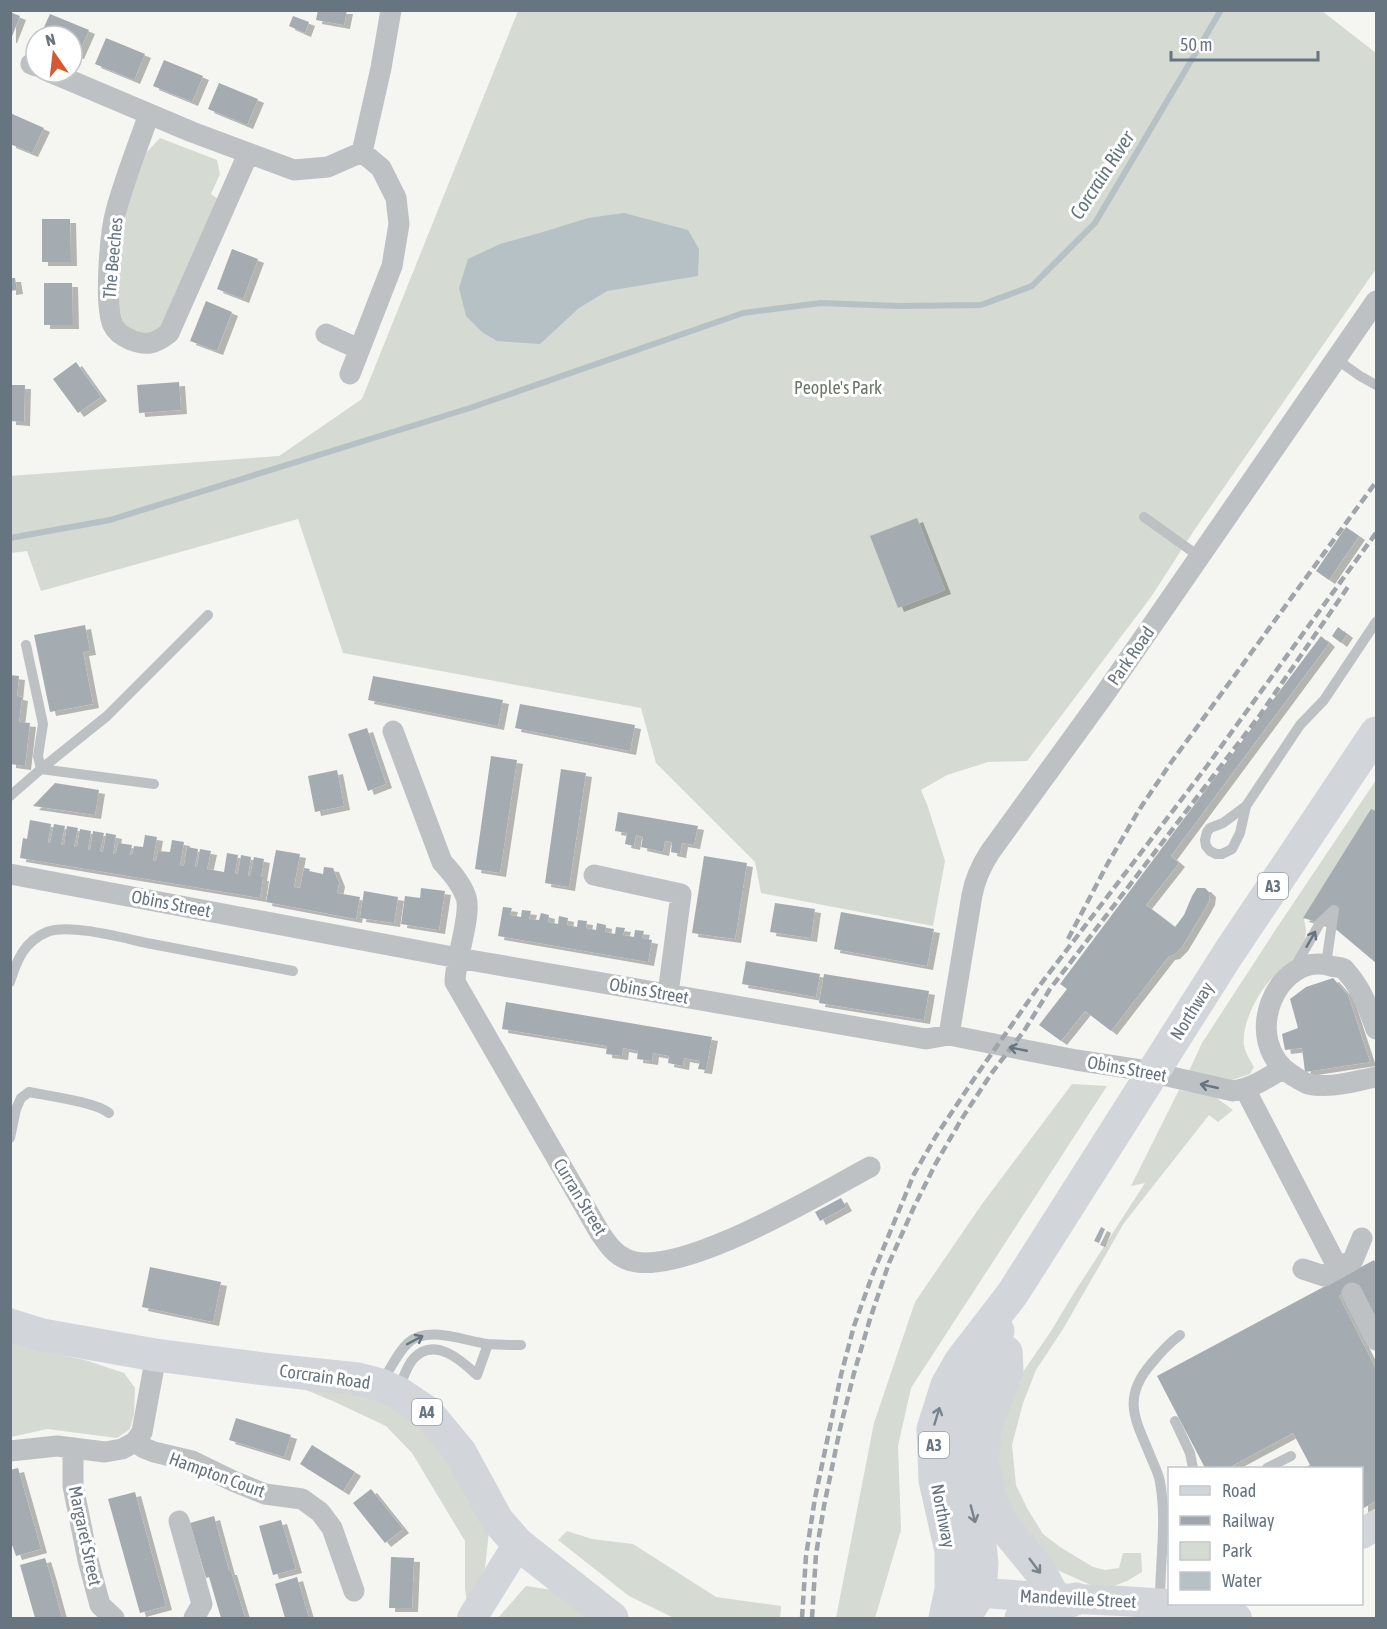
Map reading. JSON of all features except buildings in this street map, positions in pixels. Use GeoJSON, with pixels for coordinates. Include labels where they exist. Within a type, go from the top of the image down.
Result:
{"type":"FeatureCollection","features":[{"type":"Feature","properties":{"kind":"main road","name":"Northway"},"geometry":{"type":"LineString","coordinates":[[959,1605],[951,1551],[935,1480],[933,1430],[947,1385],[960,1362],[1008,1305],[1228,954],[1377,733]]}},
{"type":"Feature","properties":{"kind":"main road"},"geometry":{"type":"LineString","coordinates":[[1008,1305],[1007,1370],[986,1425],[981,1461],[991,1500],[1004,1527],[1065,1599],[1021,1618]]}},
{"type":"Feature","properties":{"kind":"main road","name":"Corcrain Road"},"geometry":{"type":"LineString","coordinates":[[10,1325],[42,1335],[155,1355],[358,1379],[389,1389],[427,1412],[460,1452],[497,1520],[518,1544],[607,1617]]}},
{"type":"Feature","properties":{"kind":"street"},"geometry":{"type":"LineString","coordinates":[[362,152],[381,68],[391,10]]}},
{"type":"Feature","properties":{"kind":"street"},"geometry":{"type":"LineString","coordinates":[[79,84],[149,114],[294,170],[328,166],[362,152]]}},
{"type":"Feature","properties":{"kind":"street","name":"The Beeches"},"geometry":{"type":"LineString","coordinates":[[149,114],[116,212],[109,261],[108,305],[113,326],[128,339],[142,344],[158,342],[169,333],[248,153]]}},
{"type":"Feature","properties":{"kind":"street"},"geometry":{"type":"LineString","coordinates":[[350,374],[392,266],[399,224],[396,198],[381,168],[362,152]]}},
{"type":"Feature","properties":{"kind":"street","name":"Park Road"},"geometry":{"type":"LineString","coordinates":[[949,1035],[970,905],[975,880],[982,865],[1104,695],[1377,301]]}},
{"type":"Feature","properties":{"kind":"street"},"geometry":{"type":"LineString","coordinates":[[326,334],[359,349]]}},
{"type":"Feature","properties":{"kind":"street","name":"Curran Street"},"geometry":{"type":"LineString","coordinates":[[393,731],[442,862],[456,878],[466,899],[467,915],[455,982],[600,1233],[614,1250],[627,1259],[645,1263],[682,1258],[743,1234],[870,1167]]}},
{"type":"Feature","properties":{"kind":"street","name":"Obins Street"},"geometry":{"type":"LineString","coordinates":[[10,874],[458,958],[926,1039],[949,1035],[1076,1060],[1141,1070],[1217,1088],[1245,1089],[1257,1085],[1282,1069]]}},
{"type":"Feature","properties":{"kind":"street"},"geometry":{"type":"LineString","coordinates":[[594,875],[681,894],[668,994]]}},
{"type":"Feature","properties":{"kind":"street"},"geometry":{"type":"LineString","coordinates":[[1377,1029],[1360,988],[1344,969],[1326,964],[1310,964],[1293,970],[1273,996],[1266,1021],[1267,1041],[1273,1057],[1282,1069],[1306,1084],[1325,1086],[1377,1077]]}},
{"type":"Feature","properties":{"kind":"street"},"geometry":{"type":"LineString","coordinates":[[1245,1089],[1338,1268]]}},
{"type":"Feature","properties":{"kind":"street"},"geometry":{"type":"LineString","coordinates":[[1303,1269],[1324,1276],[1353,1260],[1362,1238]]}},
{"type":"Feature","properties":{"kind":"street"},"geometry":{"type":"LineString","coordinates":[[1352,1293],[1377,1340]]}},
{"type":"Feature","properties":{"kind":"street"},"geometry":{"type":"LineString","coordinates":[[10,1451],[57,1446],[105,1452],[122,1449],[135,1442],[142,1432],[155,1355]]}},
{"type":"Feature","properties":{"kind":"street","name":"Hampton Court"},"geometry":{"type":"LineString","coordinates":[[135,1442],[154,1452],[192,1461],[265,1494],[302,1499],[320,1512],[332,1528],[354,1591]]}},
{"type":"Feature","properties":{"kind":"street","name":"Margaret Street"},"geometry":{"type":"LineString","coordinates":[[73,1448],[73,1485],[88,1560],[100,1605],[114,1618]]}},
{"type":"Feature","properties":{"kind":"street"},"geometry":{"type":"LineString","coordinates":[[179,1521],[202,1604],[194,1618]]}},
{"type":"Feature","properties":{"kind":"street"},"geometry":{"type":"LineString","coordinates":[[1363,1533],[1377,1525]]}},
{"type":"Feature","properties":{"kind":"street"},"geometry":{"type":"LineString","coordinates":[[472,1618],[518,1544]]}},
{"type":"Feature","properties":{"kind":"street","name":"Mandeville Street"},"geometry":{"type":"LineString","coordinates":[[959,1605],[1065,1599],[1121,1610],[1168,1605]]}},
{"type":"Feature","properties":{"kind":"street","name":"Mandeville Street"},"geometry":{"type":"LineString","coordinates":[[1172,1605],[1235,1610]]}},
{"type":"Feature","properties":{"kind":"lane"},"geometry":{"type":"LineString","coordinates":[[1336,359],[1377,385]]}},
{"type":"Feature","properties":{"kind":"lane"},"geometry":{"type":"LineString","coordinates":[[1144,517],[1200,557]]}},
{"type":"Feature","properties":{"kind":"lane"},"geometry":{"type":"LineString","coordinates":[[10,796],[107,716],[208,615]]}},
{"type":"Feature","properties":{"kind":"lane"},"geometry":{"type":"LineString","coordinates":[[1246,806],[1240,833],[1232,849],[1222,854],[1210,851],[1205,844],[1207,832],[1246,806],[1300,725],[1324,700],[1377,622]]}},
{"type":"Feature","properties":{"kind":"lane"},"geometry":{"type":"LineString","coordinates":[[26,645],[43,724],[38,756],[41,769]]}},
{"type":"Feature","properties":{"kind":"lane"},"geometry":{"type":"LineString","coordinates":[[41,769],[154,784]]}},
{"type":"Feature","properties":{"kind":"lane"},"geometry":{"type":"LineString","coordinates":[[1293,970],[1320,923],[1334,910],[1326,964]]}},
{"type":"Feature","properties":{"kind":"lane"},"geometry":{"type":"LineString","coordinates":[[10,981],[21,952],[34,940],[48,932],[62,928],[292,971]]}},
{"type":"Feature","properties":{"kind":"lane"},"geometry":{"type":"LineString","coordinates":[[10,1138],[16,1109],[21,1098],[29,1092],[93,1105],[109,1113]]}},
{"type":"Feature","properties":{"kind":"lane"},"geometry":{"type":"LineString","coordinates":[[389,1389],[403,1348],[419,1336],[434,1334],[488,1344],[521,1345]]}},
{"type":"Feature","properties":{"kind":"lane"},"geometry":{"type":"LineString","coordinates":[[1160,1604],[1167,1513],[1160,1480],[1134,1413],[1133,1399],[1135,1388],[1145,1371],[1180,1335]]}},
{"type":"Feature","properties":{"kind":"lane"},"geometry":{"type":"LineString","coordinates":[[389,1389],[414,1358],[425,1350],[438,1349],[451,1354],[477,1375],[488,1344]]}},
{"type":"Feature","properties":{"kind":"lane"},"geometry":{"type":"LineString","coordinates":[[1175,1421],[1190,1453],[1193,1467]]}},
{"type":"Feature","properties":{"kind":"lane"},"geometry":{"type":"LineString","coordinates":[[1269,1467],[1291,1456]]}},
{"type":"Feature","properties":{"kind":"green space","name":"People's Park"},"geometry":{"type":"Polygon","coordinates":[[[518,11],[1322,11],[1376,53],[1376,269],[1195,529],[1151,597],[1027,761],[988,762],[947,775],[921,790],[945,861],[933,926],[761,893],[755,862],[656,763],[641,708],[343,653],[298,519],[41,591],[27,551],[11,553],[10,476],[279,456],[362,399],[518,11]]]}},
{"type":"Feature","properties":{"kind":"green space"},"geometry":{"type":"Polygon","coordinates":[[[160,138],[217,160],[220,174],[211,194],[218,199],[159,331],[142,338],[123,323],[116,295],[127,206],[146,153],[160,138]]]}},
{"type":"Feature","properties":{"kind":"green space"},"geometry":{"type":"Polygon","coordinates":[[[1376,780],[1376,811],[1372,810],[1304,918],[1306,935],[1298,953],[1269,981],[1248,1017],[1244,1046],[1254,1067],[1250,1074],[1226,1082],[1189,1071],[1202,1043],[1376,780]]]}},
{"type":"Feature","properties":{"kind":"green space"},"geometry":{"type":"Polygon","coordinates":[[[1072,1084],[1107,1086],[911,1388],[898,1446],[901,1530],[875,1618],[836,1618],[874,1423],[915,1302],[982,1204],[1072,1084]]]}},
{"type":"Feature","properties":{"kind":"green space"},"geometry":{"type":"Polygon","coordinates":[[[1179,1090],[1214,1096],[1233,1110],[1218,1122],[1209,1115],[1124,1223],[1063,1329],[1036,1370],[1023,1403],[1012,1445],[1016,1485],[1043,1534],[1093,1567],[1105,1570],[1119,1568],[1123,1553],[1141,1553],[1142,1572],[1111,1587],[1091,1585],[1048,1566],[989,1476],[1008,1394],[1145,1183],[1131,1186],[1179,1090]]]}},
{"type":"Feature","properties":{"kind":"green space"},"geometry":{"type":"Polygon","coordinates":[[[11,1341],[37,1350],[85,1360],[124,1373],[135,1388],[134,1414],[130,1429],[117,1438],[47,1429],[11,1437],[11,1341]]]}},
{"type":"Feature","properties":{"kind":"green space"},"geometry":{"type":"Polygon","coordinates":[[[289,1383],[391,1396],[429,1425],[489,1531],[485,1568],[467,1604],[465,1541],[412,1453],[386,1426],[289,1383]]]}},
{"type":"Feature","properties":{"kind":"green space"},"geometry":{"type":"Polygon","coordinates":[[[567,1531],[592,1539],[633,1544],[716,1597],[781,1606],[780,1618],[674,1618],[629,1596],[558,1540],[567,1531]]]}},
{"type":"Feature","properties":{"kind":"green space"},"geometry":{"type":"Polygon","coordinates":[[[526,1586],[559,1591],[584,1615],[583,1618],[498,1618],[526,1586]]]}},
{"type":"Feature","properties":{"kind":"water"},"geometry":{"type":"Polygon","coordinates":[[[624,213],[688,230],[699,249],[698,276],[607,291],[579,308],[540,344],[497,341],[482,332],[466,316],[459,288],[468,259],[500,244],[588,218],[624,213]]]}},
{"type":"Feature","properties":{"kind":"waterway","name":"Corcrain River"},"geometry":{"type":"LineString","coordinates":[[10,538],[110,520],[470,408],[743,313],[821,303],[898,306],[981,305],[1032,286],[1095,223],[1221,10]]}},
{"type":"Feature","properties":{"kind":"railway"},"geometry":{"type":"LineString","coordinates":[[1068,939],[1108,863],[1139,810],[1170,764],[1376,482]]}},
{"type":"Feature","properties":{"kind":"railway"},"geometry":{"type":"LineString","coordinates":[[802,1618],[806,1556],[815,1498],[841,1375],[854,1326],[872,1276],[914,1174],[936,1136],[1037,989],[1207,766],[1376,533]]}},
{"type":"Feature","properties":{"kind":"railway"},"geometry":{"type":"LineString","coordinates":[[812,1618],[816,1554],[824,1506],[854,1373],[889,1263],[936,1163],[991,1074],[1024,1031],[1050,989],[1260,715],[1350,584]]}}]}
